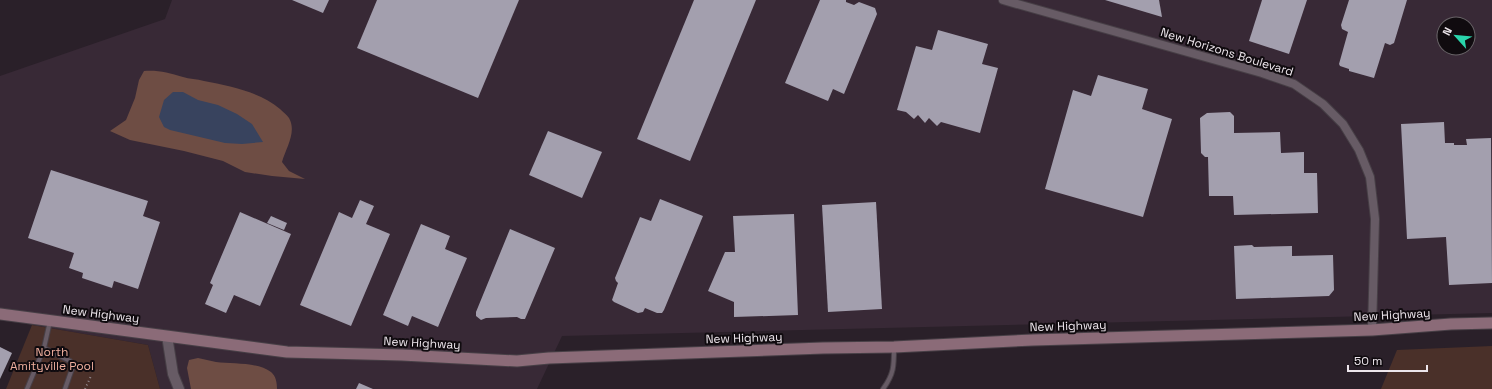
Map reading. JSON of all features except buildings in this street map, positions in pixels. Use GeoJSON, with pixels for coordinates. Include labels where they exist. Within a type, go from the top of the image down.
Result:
{"type":"FeatureCollection","features":[{"type":"Feature","properties":{"kind":"main road","name":"New Highway"},"geometry":{"type":"LineString","coordinates":[[0,314],[288,352],[395,354],[517,361],[549,358],[823,348],[894,347],[1033,340],[1372,330],[1451,324],[1492,323]]}},
{"type":"Feature","properties":{"kind":"street","name":"New Horizons Boulevard"},"geometry":{"type":"LineString","coordinates":[[1003,0],[1262,73],[1294,84],[1323,104],[1343,124],[1359,150],[1370,177],[1375,219],[1372,330]]}},
{"type":"Feature","properties":{"kind":"street"},"geometry":{"type":"LineString","coordinates":[[167,336],[173,374],[179,389]]}},
{"type":"Feature","properties":{"kind":"lane"},"geometry":{"type":"LineString","coordinates":[[26,389],[44,348],[50,321]]}},
{"type":"Feature","properties":{"kind":"lane"},"geometry":{"type":"LineString","coordinates":[[883,389],[891,377],[894,347]]}},
{"type":"Feature","properties":{"kind":"lane"},"geometry":{"type":"LineString","coordinates":[[44,348],[70,362],[73,366],[65,389]]}},
{"type":"Feature","properties":{"kind":"path"},"geometry":{"type":"LineString","coordinates":[[86,389],[91,376]]}},
{"type":"Feature","properties":{"kind":"shaded area"},"geometry":{"type":"Polygon","coordinates":[[[172,0],[1492,0],[1492,313],[562,336],[537,389],[160,389],[148,345],[32,325],[0,315],[0,76],[165,19],[172,0]]]}},
{"type":"Feature","properties":{"kind":"shaded area"},"geometry":{"type":"Polygon","coordinates":[[[144,71],[164,72],[185,78],[201,80],[244,90],[272,103],[289,118],[291,123],[292,129],[290,140],[282,162],[289,171],[305,179],[245,172],[223,161],[130,140],[110,131],[126,120],[135,98],[139,80],[144,71]]]}},
{"type":"Feature","properties":{"kind":"shaded area"},"geometry":{"type":"Polygon","coordinates":[[[198,358],[216,362],[259,366],[271,372],[274,376],[277,389],[191,389],[187,368],[189,360],[198,358]]]}},
{"type":"Feature","properties":{"kind":"green space","name":"North Amityville Pool"},"geometry":{"type":"Polygon","coordinates":[[[32,325],[148,345],[160,389],[6,389],[32,325]]]}},
{"type":"Feature","properties":{"kind":"green space"},"geometry":{"type":"Polygon","coordinates":[[[1492,346],[1492,389],[1381,389],[1397,350],[1492,346]]]}},
{"type":"Feature","properties":{"kind":"water"},"geometry":{"type":"Polygon","coordinates":[[[173,92],[183,92],[198,100],[218,105],[237,114],[252,124],[263,142],[242,144],[225,143],[170,130],[164,127],[159,117],[164,100],[173,92]]]}}]}
